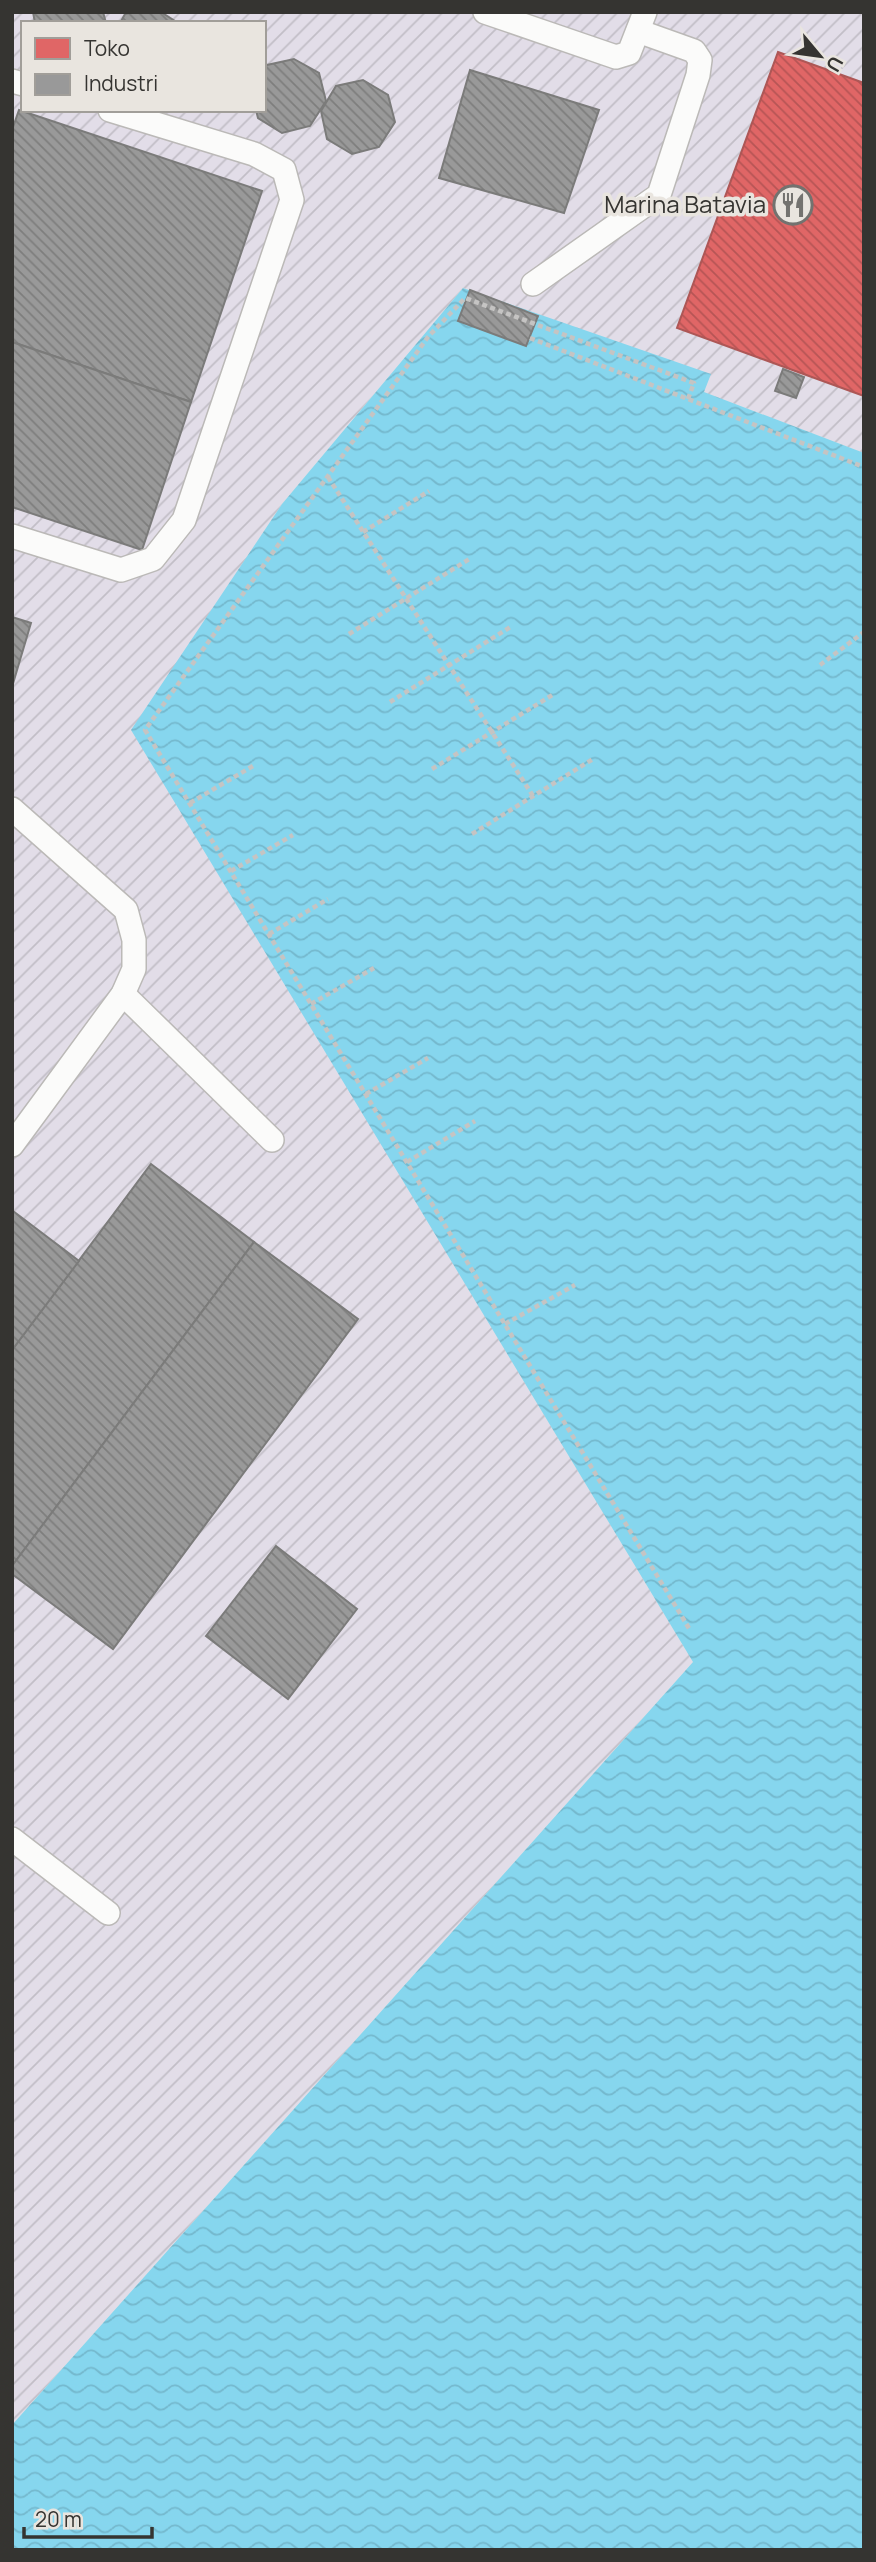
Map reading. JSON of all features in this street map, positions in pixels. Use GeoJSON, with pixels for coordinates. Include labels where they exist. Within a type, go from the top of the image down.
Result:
{"type":"FeatureCollection","features":[{"type":"Feature","properties":{"kind":"lane"},"geometry":{"type":"LineString","coordinates":[[485,12],[616,57],[629,53],[642,22],[694,51],[700,60],[698,75],[659,195],[533,284]]}},
{"type":"Feature","properties":{"kind":"lane"},"geometry":{"type":"LineString","coordinates":[[12,536],[121,570],[153,559],[184,520],[292,200],[285,170],[254,153],[117,112]]}},
{"type":"Feature","properties":{"kind":"lane"},"geometry":{"type":"LineString","coordinates":[[12,809],[126,910],[134,940],[134,970],[123,994],[12,1145]]}},
{"type":"Feature","properties":{"kind":"lane"},"geometry":{"type":"LineString","coordinates":[[123,994],[272,1140]]}},
{"type":"Feature","properties":{"kind":"lane"},"geometry":{"type":"LineString","coordinates":[[12,1839],[108,1913]]}},
{"type":"Feature","properties":{"kind":"path"},"geometry":{"type":"LineString","coordinates":[[688,399],[694,383],[465,298],[428,337],[145,730],[690,1629]]}},
{"type":"Feature","properties":{"kind":"path"},"geometry":{"type":"LineString","coordinates":[[530,338],[864,467]]}},
{"type":"Feature","properties":{"kind":"path"},"geometry":{"type":"LineString","coordinates":[[328,477],[533,796]]}},
{"type":"Feature","properties":{"kind":"path"},"geometry":{"type":"LineString","coordinates":[[363,532],[429,491]]}},
{"type":"Feature","properties":{"kind":"path"},"geometry":{"type":"LineString","coordinates":[[349,634],[471,558]]}},
{"type":"Feature","properties":{"kind":"path"},"geometry":{"type":"LineString","coordinates":[[390,702],[512,626]]}},
{"type":"Feature","properties":{"kind":"path"},"geometry":{"type":"LineString","coordinates":[[820,665],[864,632]]}},
{"type":"Feature","properties":{"kind":"path"},"geometry":{"type":"LineString","coordinates":[[432,769],[554,694]]}},
{"type":"Feature","properties":{"kind":"path"},"geometry":{"type":"LineString","coordinates":[[472,834],[593,759]]}},
{"type":"Feature","properties":{"kind":"path"},"geometry":{"type":"LineString","coordinates":[[190,803],[253,766]]}},
{"type":"Feature","properties":{"kind":"path"},"geometry":{"type":"LineString","coordinates":[[231,871],[293,835]]}},
{"type":"Feature","properties":{"kind":"path"},"geometry":{"type":"LineString","coordinates":[[269,934],[328,899]]}},
{"type":"Feature","properties":{"kind":"path"},"geometry":{"type":"LineString","coordinates":[[311,1004],[374,968]]}},
{"type":"Feature","properties":{"kind":"path"},"geometry":{"type":"LineString","coordinates":[[366,1094],[428,1058]]}},
{"type":"Feature","properties":{"kind":"path"},"geometry":{"type":"LineString","coordinates":[[407,1162],[475,1122]]}},
{"type":"Feature","properties":{"kind":"path"},"geometry":{"type":"LineString","coordinates":[[505,1324],[575,1284]]}},
{"type":"Feature","properties":{"kind":"shaded area"},"geometry":{"type":"Polygon","coordinates":[[[12,12],[864,12],[864,453],[703,392],[710,375],[463,288],[282,504],[132,730],[693,1662],[12,2425],[12,12]]]}},
{"type":"Feature","properties":{"kind":"water"},"geometry":{"type":"Polygon","coordinates":[[[463,288],[711,374],[704,392],[864,453],[864,2550],[12,2550],[12,2425],[693,1662],[131,730],[282,504],[463,288]]]}},
{"type":"Feature","properties":{"kind":"building: Toko","name":"Marina Batavia"},"geometry":{"type":"Polygon","coordinates":[[[778,52],[864,83],[864,396],[677,328],[778,52]]]}},
{"type":"Feature","properties":{"kind":"building: Industri"},"geometry":{"type":"Polygon","coordinates":[[[33,12],[103,12],[105,21],[35,21],[33,12]]]}},
{"type":"Feature","properties":{"kind":"building: Industri"},"geometry":{"type":"Polygon","coordinates":[[[161,12],[175,21],[121,21],[125,14],[161,12]]]}},
{"type":"Feature","properties":{"kind":"building: Industri"},"geometry":{"type":"Polygon","coordinates":[[[294,59],[319,73],[326,101],[310,126],[282,133],[258,118],[256,112],[266,112],[267,65],[294,59]]]}},
{"type":"Feature","properties":{"kind":"building: Industri"},"geometry":{"type":"Polygon","coordinates":[[[470,70],[599,110],[564,213],[439,178],[470,70]]]}},
{"type":"Feature","properties":{"kind":"building: Industri"},"geometry":{"type":"Polygon","coordinates":[[[363,80],[388,95],[395,122],[379,147],[352,154],[327,139],[321,111],[336,86],[363,80]]]}},
{"type":"Feature","properties":{"kind":"building: Industri"},"geometry":{"type":"Polygon","coordinates":[[[19,110],[262,191],[191,402],[12,342],[12,130],[19,110]]]}},
{"type":"Feature","properties":{"kind":"building: Industri"},"geometry":{"type":"Polygon","coordinates":[[[470,290],[538,316],[526,346],[458,321],[470,290]]]}},
{"type":"Feature","properties":{"kind":"building: Industri"},"geometry":{"type":"Polygon","coordinates":[[[12,342],[191,402],[142,550],[12,507],[12,342]]]}},
{"type":"Feature","properties":{"kind":"building: Industri"},"geometry":{"type":"Polygon","coordinates":[[[783,369],[804,377],[796,398],[775,391],[783,369]]]}},
{"type":"Feature","properties":{"kind":"building: Industri"},"geometry":{"type":"Polygon","coordinates":[[[12,617],[31,623],[12,687],[12,617]]]}},
{"type":"Feature","properties":{"kind":"building: Industri"},"geometry":{"type":"Polygon","coordinates":[[[151,1164],[254,1242],[12,1566],[12,1350],[151,1164]]]}},
{"type":"Feature","properties":{"kind":"building: Industri"},"geometry":{"type":"Polygon","coordinates":[[[13,1211],[79,1261],[12,1350],[12,1213],[13,1211]]]}},
{"type":"Feature","properties":{"kind":"building: Industri"},"geometry":{"type":"Polygon","coordinates":[[[254,1242],[358,1319],[113,1649],[12,1574],[12,1566],[254,1242]]]}},
{"type":"Feature","properties":{"kind":"building: Industri"},"geometry":{"type":"Polygon","coordinates":[[[276,1546],[357,1609],[288,1699],[206,1636],[276,1546]]]}},
{"type":"Feature","properties":{"kind":"place","name":"Marina Batavia"},"geometry":{"type":"Point","coordinates":[793,205]}}]}
